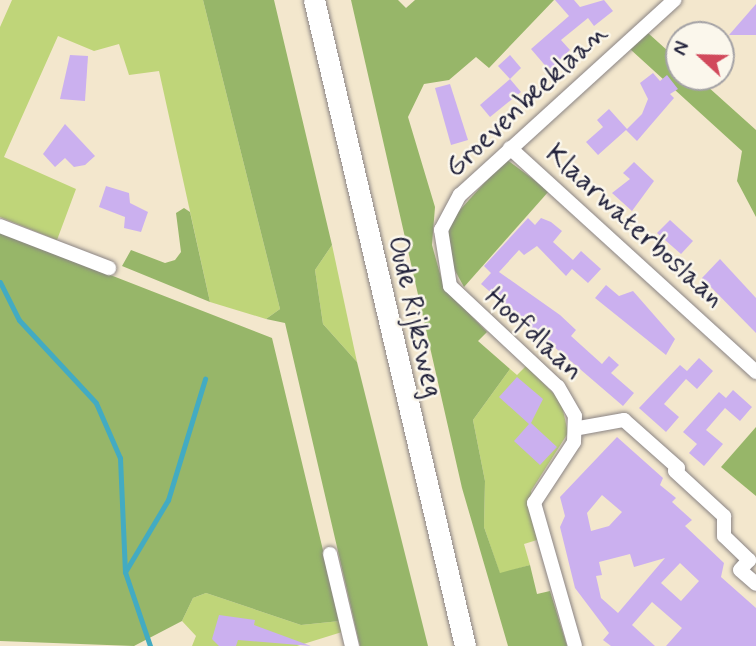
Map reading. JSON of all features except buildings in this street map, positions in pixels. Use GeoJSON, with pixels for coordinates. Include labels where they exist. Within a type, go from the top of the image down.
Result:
{"type":"FeatureCollection","features":[{"type":"Feature","properties":{"kind":"main road","name":"Oude Rijksweg"},"geometry":{"type":"LineString","coordinates":[[314,0],[464,646]]}},
{"type":"Feature","properties":{"kind":"street","name":"Groevenbeeklaan"},"geometry":{"type":"LineString","coordinates":[[447,213],[510,148],[674,0]]}},
{"type":"Feature","properties":{"kind":"street","name":"Klaarwaterboslaan"},"geometry":{"type":"LineString","coordinates":[[510,148],[756,372]]}},
{"type":"Feature","properties":{"kind":"street","name":"Hoofdlaan"},"geometry":{"type":"LineString","coordinates":[[447,213],[439,248],[450,286],[558,387],[579,428],[534,503],[575,646]]}},
{"type":"Feature","properties":{"kind":"street"},"geometry":{"type":"LineString","coordinates":[[0,226],[109,268]]}},
{"type":"Feature","properties":{"kind":"street"},"geometry":{"type":"LineString","coordinates":[[579,428],[624,420],[723,516],[724,536],[749,560],[740,570],[756,584]]}},
{"type":"Feature","properties":{"kind":"street"},"geometry":{"type":"LineString","coordinates":[[330,554],[352,646]]}},
{"type":"Feature","properties":{"kind":"green space"},"geometry":{"type":"Polygon","coordinates":[[[12,0],[203,0],[280,309],[266,319],[210,302],[159,71],[129,75],[119,44],[94,51],[58,36],[4,157],[76,189],[57,240],[0,217],[0,27],[12,0]]]}},
{"type":"Feature","properties":{"kind":"green space"},"geometry":{"type":"Polygon","coordinates":[[[203,0],[274,0],[332,245],[315,270],[323,324],[357,362],[428,646],[360,646],[285,323],[266,319],[280,309],[203,0]]]}},
{"type":"Feature","properties":{"kind":"green space"},"geometry":{"type":"Polygon","coordinates":[[[351,0],[398,0],[406,8],[415,0],[554,0],[489,68],[476,57],[449,80],[424,84],[408,117],[435,207],[432,245],[444,288],[487,332],[478,341],[510,369],[473,420],[485,481],[484,527],[500,573],[530,565],[537,594],[550,591],[567,646],[508,646],[462,488],[351,0]]]}},
{"type":"Feature","properties":{"kind":"green space"},"geometry":{"type":"Polygon","coordinates":[[[648,33],[665,48],[665,81],[630,49],[648,33]]]}},
{"type":"Feature","properties":{"kind":"green space"},"geometry":{"type":"Polygon","coordinates":[[[676,91],[713,91],[756,130],[756,217],[737,181],[742,151],[676,91]]]}},
{"type":"Feature","properties":{"kind":"green space"},"geometry":{"type":"Polygon","coordinates":[[[506,159],[549,191],[464,287],[447,256],[450,221],[506,159]]]}},
{"type":"Feature","properties":{"kind":"green space"},"geometry":{"type":"Polygon","coordinates":[[[184,208],[190,212],[210,302],[122,266],[131,250],[165,263],[175,260],[181,252],[176,213],[184,208]]]}},
{"type":"Feature","properties":{"kind":"green space"},"geometry":{"type":"Polygon","coordinates":[[[0,232],[272,338],[340,621],[301,625],[206,593],[193,598],[182,621],[134,646],[0,641],[0,232]]]}},
{"type":"Feature","properties":{"kind":"green space"},"geometry":{"type":"Polygon","coordinates":[[[332,245],[357,362],[323,324],[315,270],[332,245]]]}},
{"type":"Feature","properties":{"kind":"green space"},"geometry":{"type":"Polygon","coordinates":[[[526,366],[561,401],[568,433],[531,491],[537,540],[524,544],[530,565],[500,574],[484,527],[485,481],[473,420],[510,369],[517,375],[526,366]]]}},
{"type":"Feature","properties":{"kind":"green space"},"geometry":{"type":"Polygon","coordinates":[[[756,427],[756,496],[721,467],[756,427]]]}},
{"type":"Feature","properties":{"kind":"green space"},"geometry":{"type":"Polygon","coordinates":[[[206,593],[301,625],[340,621],[342,632],[297,646],[192,646],[196,636],[182,621],[193,598],[206,593]]]}},
{"type":"Feature","properties":{"kind":"waterway"},"geometry":{"type":"LineString","coordinates":[[0,282],[19,320],[96,403],[120,458],[125,572],[150,646]]}},
{"type":"Feature","properties":{"kind":"waterway"},"geometry":{"type":"LineString","coordinates":[[125,572],[168,500],[205,379]]}}]}
